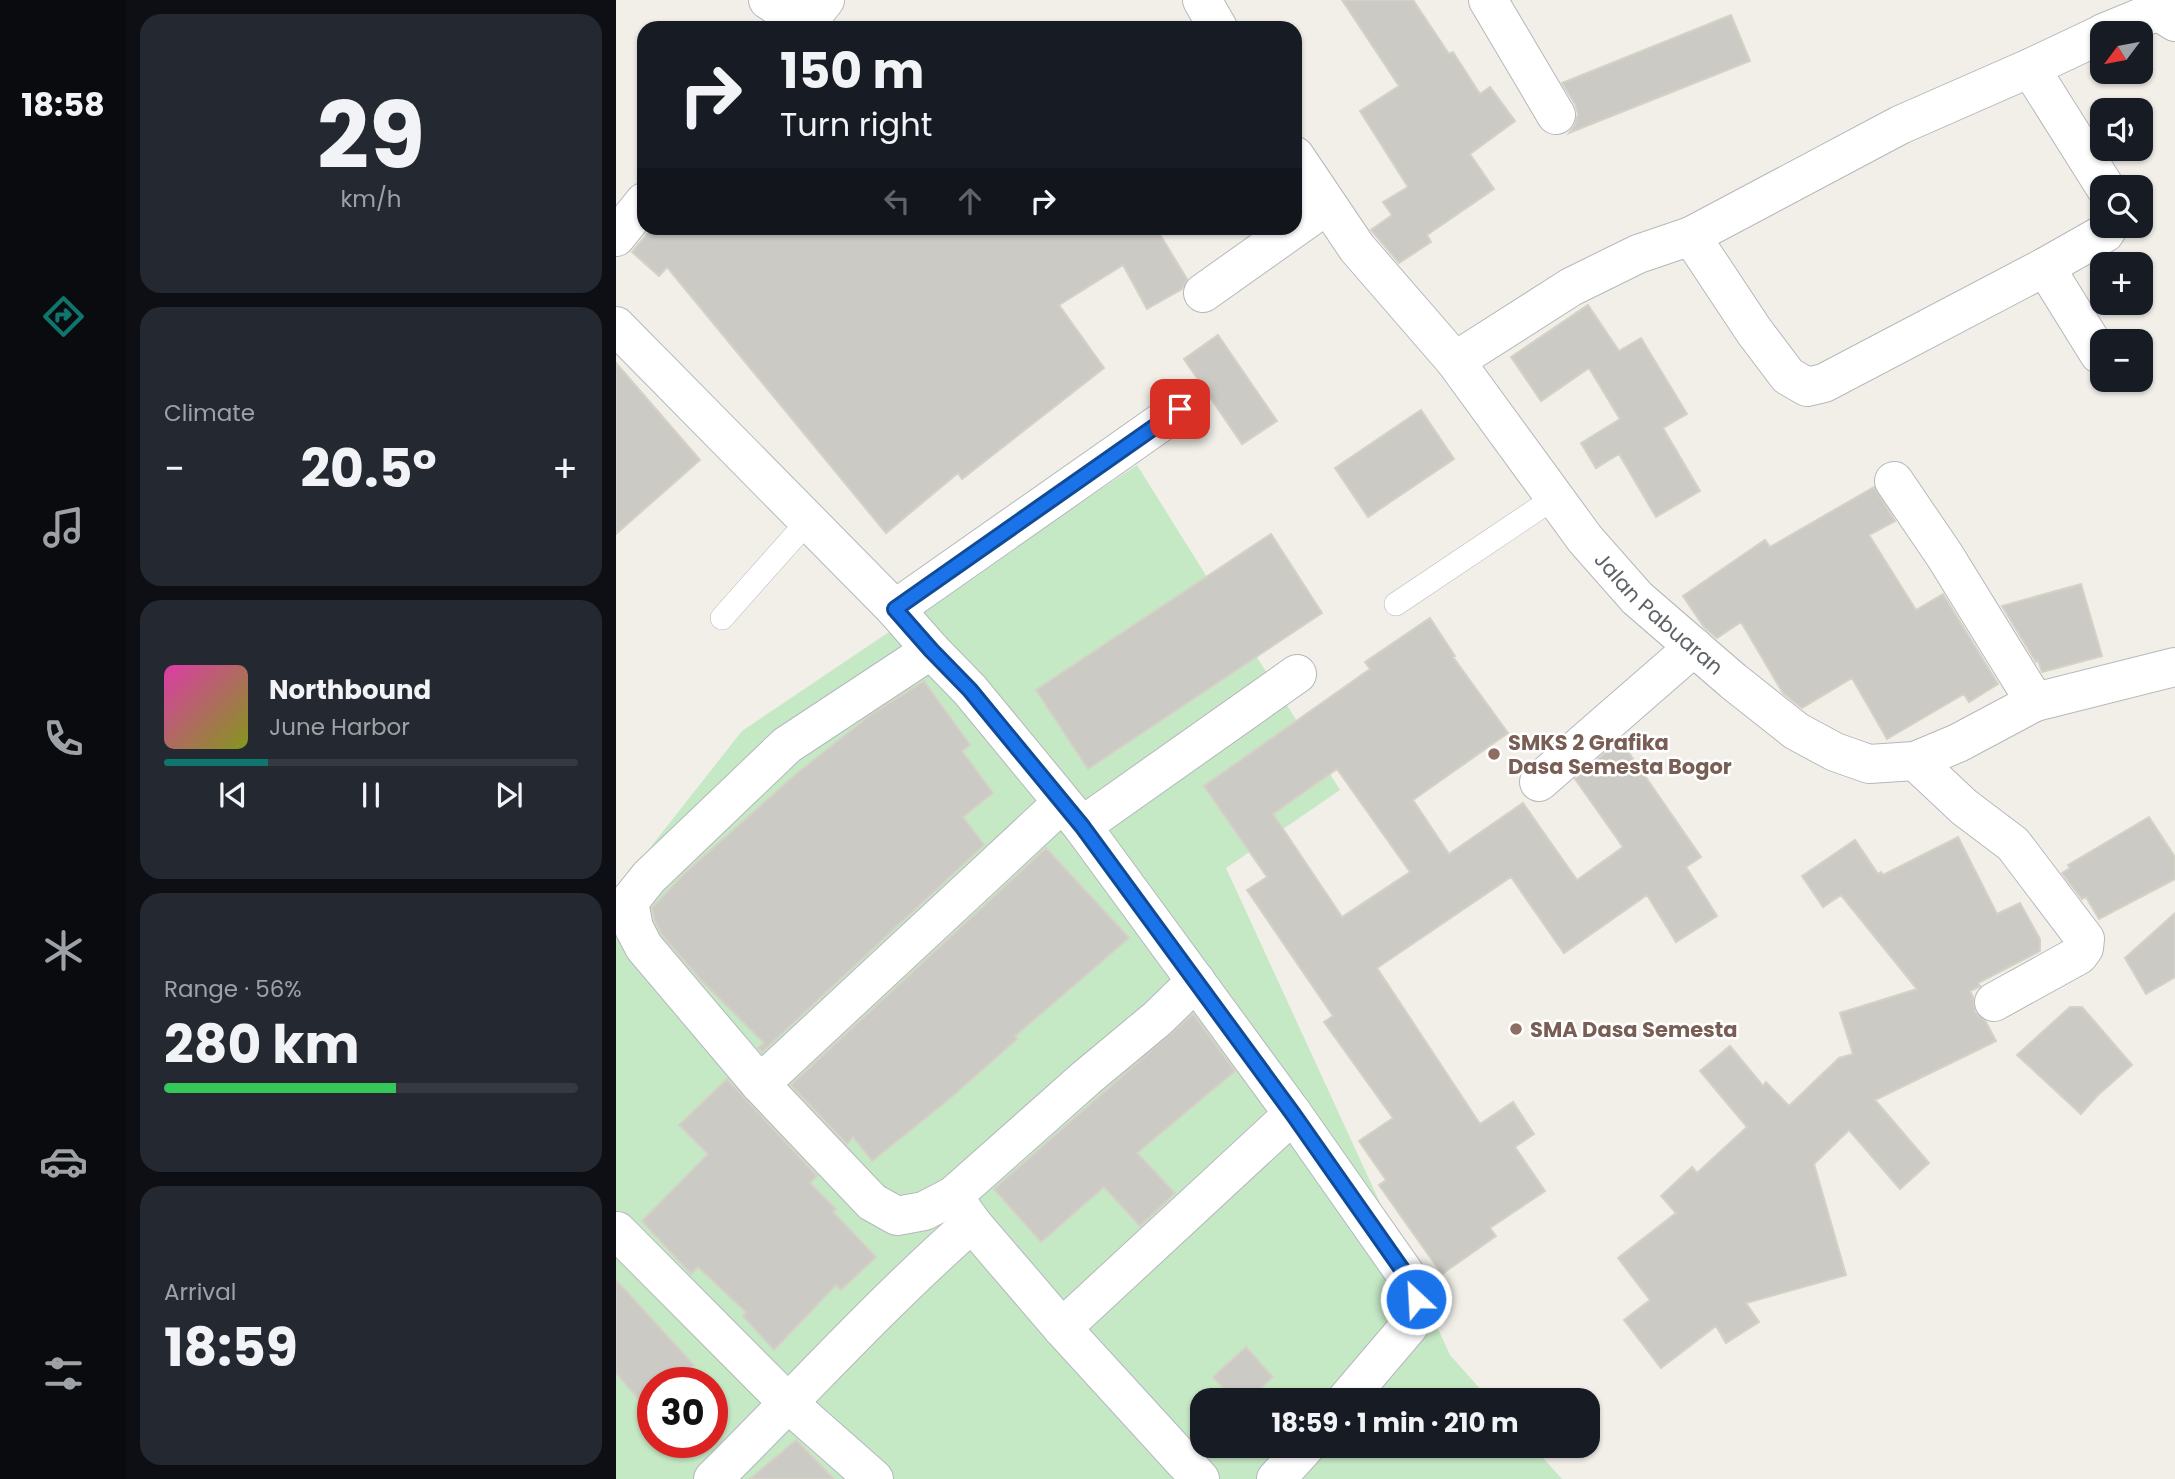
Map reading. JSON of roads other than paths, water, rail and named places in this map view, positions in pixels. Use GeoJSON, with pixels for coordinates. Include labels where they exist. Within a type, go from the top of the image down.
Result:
{"type":"FeatureCollection","features":[{"type":"Feature","properties":{"kind":"street"},"geometry":{"type":"LineString","coordinates":[[768,0],[811,18]]}},
{"type":"Feature","properties":{"kind":"street"},"geometry":{"type":"LineString","coordinates":[[1202,0],[1214,21]]}},
{"type":"Feature","properties":{"kind":"street"},"geometry":{"type":"LineString","coordinates":[[1488,0],[1556,115]]}},
{"type":"Feature","properties":{"kind":"street"},"geometry":{"type":"LineString","coordinates":[[2131,21],[2159,12],[2175,22]]}},
{"type":"Feature","properties":{"kind":"street"},"geometry":{"type":"LineString","coordinates":[[1455,361],[1571,288],[1638,254],[1691,236],[1900,125],[2090,40]]}},
{"type":"Feature","properties":{"kind":"street"},"geometry":{"type":"LineString","coordinates":[[2031,68],[2098,175]]}},
{"type":"Feature","properties":{"kind":"street","name":"Jalan Pabuaran"},"geometry":{"type":"LineString","coordinates":[[1302,167],[1357,248],[1455,361],[1585,539],[1637,598],[1754,699],[1805,737],[1835,752],[1869,764],[1914,761],[1958,743],[2035,702],[2175,667]]}},
{"type":"Feature","properties":{"kind":"street"},"geometry":{"type":"LineString","coordinates":[[1302,223],[1327,205]]}},
{"type":"Feature","properties":{"kind":"street"},"geometry":{"type":"LineString","coordinates":[[616,237],[637,211]]}},
{"type":"Feature","properties":{"kind":"street"},"geometry":{"type":"LineString","coordinates":[[1203,293],[1285,235]]}},
{"type":"Feature","properties":{"kind":"street"},"geometry":{"type":"LineString","coordinates":[[1691,236],[1754,331],[1788,376],[1807,387],[1824,383],[2096,238]]}},
{"type":"Feature","properties":{"kind":"street"},"geometry":{"type":"LineString","coordinates":[[2045,267],[2090,340]]}},
{"type":"Feature","properties":{"kind":"street"},"geometry":{"type":"LineString","coordinates":[[616,326],[809,520],[970,690],[1072,815],[1196,981],[1413,1285],[1416,1308],[1409,1326],[1356,1388]]}},
{"type":"Feature","properties":{"kind":"street"},"geometry":{"type":"LineString","coordinates":[[895,609],[1180,409]]}},
{"type":"Feature","properties":{"kind":"street"},"geometry":{"type":"LineString","coordinates":[[1894,481],[1945,556],[2035,702]]}},
{"type":"Feature","properties":{"kind":"street"},"geometry":{"type":"LineString","coordinates":[[1539,782],[1694,647]]}},
{"type":"Feature","properties":{"kind":"street"},"geometry":{"type":"LineString","coordinates":[[931,650],[787,745],[649,877],[629,902],[634,928],[644,947],[760,1084],[872,1202],[897,1216],[924,1210],[962,1209]]}},
{"type":"Feature","properties":{"kind":"street"},"geometry":{"type":"LineString","coordinates":[[760,1084],[1072,815],[1297,674]]}},
{"type":"Feature","properties":{"kind":"street"},"geometry":{"type":"LineString","coordinates":[[1914,761],[1964,807],[2013,844],[2085,939],[2080,955],[1994,1002]]}},
{"type":"Feature","properties":{"kind":"street"},"geometry":{"type":"LineString","coordinates":[[713,1479],[899,1290],[962,1209],[1086,1078],[1157,1019],[1196,981]]}},
{"type":"Feature","properties":{"kind":"street"},"geometry":{"type":"LineString","coordinates":[[1062,1328],[1293,1114]]}},
{"type":"Feature","properties":{"kind":"street"},"geometry":{"type":"LineString","coordinates":[[962,1209],[1062,1328],[1200,1479]]}},
{"type":"Feature","properties":{"kind":"street"},"geometry":{"type":"LineString","coordinates":[[617,1231],[789,1404],[874,1479]]}},
{"type":"Feature","properties":{"kind":"street"},"geometry":{"type":"LineString","coordinates":[[1276,1479],[1295,1458]]}},
{"type":"Feature","properties":{"kind":"lane"},"geometry":{"type":"LineString","coordinates":[[1396,604],[1554,498]]}},
{"type":"Feature","properties":{"kind":"lane"},"geometry":{"type":"LineString","coordinates":[[722,618],[809,520]]}},
{"type":"Feature","properties":{"kind":"place","name":"SMKS 2 Grafika Dasa Semesta Bogor"},"geometry":{"type":"Point","coordinates":[1494,754]}},
{"type":"Feature","properties":{"kind":"place","name":"SMA Dasa Semesta"},"geometry":{"type":"Point","coordinates":[1516,1029]}}]}
